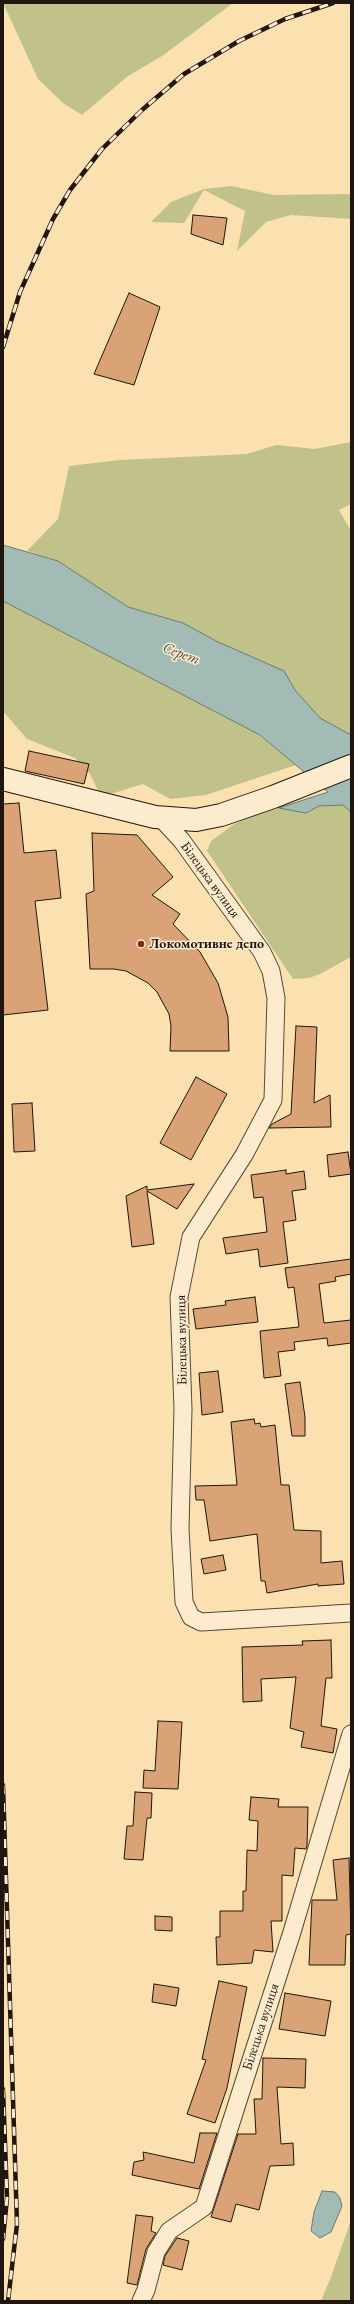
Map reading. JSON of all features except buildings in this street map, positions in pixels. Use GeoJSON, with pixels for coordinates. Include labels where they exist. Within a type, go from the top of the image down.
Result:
{"type":"FeatureCollection","features":[{"type":"Feature","properties":{"kind":"street","name":"Білецька вулиця"},"geometry":{"type":"LineString","coordinates":[[3,779],[160,817],[196,820],[221,815],[273,797],[351,766]]}},
{"type":"Feature","properties":{"kind":"street","name":"Білецька вулиця"},"geometry":{"type":"LineString","coordinates":[[160,817],[182,841],[262,952],[271,971],[276,998],[273,1100],[244,1155],[191,1237],[179,1298],[183,1408],[180,1529],[184,1602],[191,1617],[201,1622],[351,1613]]}},
{"type":"Feature","properties":{"kind":"street","name":"Білецька вулиця"},"geometry":{"type":"LineString","coordinates":[[141,2301],[146,2290],[156,2252],[169,2231],[204,2207],[292,1932],[351,1734]]}},
{"type":"Feature","properties":{"kind":"green space"},"geometry":{"type":"Polygon","coordinates":[[[3,3],[233,3],[162,56],[128,76],[82,115],[63,103],[38,79],[3,3]]]}},
{"type":"Feature","properties":{"kind":"green space"},"geometry":{"type":"Polygon","coordinates":[[[231,186],[274,195],[351,194],[351,219],[291,215],[266,222],[237,251],[245,211],[204,190],[184,223],[151,222],[171,202],[204,189],[231,186]]]}},
{"type":"Feature","properties":{"kind":"green space"},"geometry":{"type":"Polygon","coordinates":[[[351,442],[351,504],[339,510],[351,531],[351,735],[320,718],[295,690],[283,671],[216,641],[183,623],[128,607],[58,561],[27,551],[58,519],[69,466],[120,460],[247,454],[276,445],[315,449],[351,442]]]}},
{"type":"Feature","properties":{"kind":"green space"},"geometry":{"type":"Polygon","coordinates":[[[3,601],[260,735],[296,765],[206,795],[170,799],[143,784],[101,797],[90,774],[75,758],[27,739],[3,711],[3,601]]]}},
{"type":"Feature","properties":{"kind":"green space"},"geometry":{"type":"Polygon","coordinates":[[[343,805],[351,812],[351,957],[320,974],[309,978],[293,979],[207,851],[211,841],[234,824],[260,813],[279,808],[306,813],[319,806],[343,805]]]}},
{"type":"Feature","properties":{"kind":"green space"},"geometry":{"type":"Polygon","coordinates":[[[351,2220],[351,2301],[321,2301],[331,2277],[351,2220]]]}},
{"type":"Feature","properties":{"kind":"water","name":"Серет"},"geometry":{"type":"Polygon","coordinates":[[[3,545],[58,561],[128,607],[183,623],[216,641],[284,671],[295,690],[320,718],[351,735],[351,812],[343,805],[319,806],[306,813],[279,808],[328,792],[260,735],[3,601],[3,545]]]}},
{"type":"Feature","properties":{"kind":"water"},"geometry":{"type":"Polygon","coordinates":[[[322,2191],[335,2192],[340,2198],[342,2206],[331,2232],[320,2238],[311,2231],[314,2212],[322,2191]]]}},
{"type":"Feature","properties":{"kind":"railway"},"geometry":{"type":"LineString","coordinates":[[3,347],[20,292],[53,219],[70,190],[102,149],[142,110],[184,74],[239,41],[285,19],[333,3]]}},
{"type":"Feature","properties":{"kind":"railway"},"geometry":{"type":"LineString","coordinates":[[3,1785],[17,2224],[8,2301]]}},
{"type":"Feature","properties":{"kind":"railway"},"geometry":{"type":"LineString","coordinates":[[3,2089],[7,2198],[3,2239]]}},
{"type":"Feature","properties":{"kind":"place","name":"Локомотивне депо"},"geometry":{"type":"Point","coordinates":[141,944]}}]}
